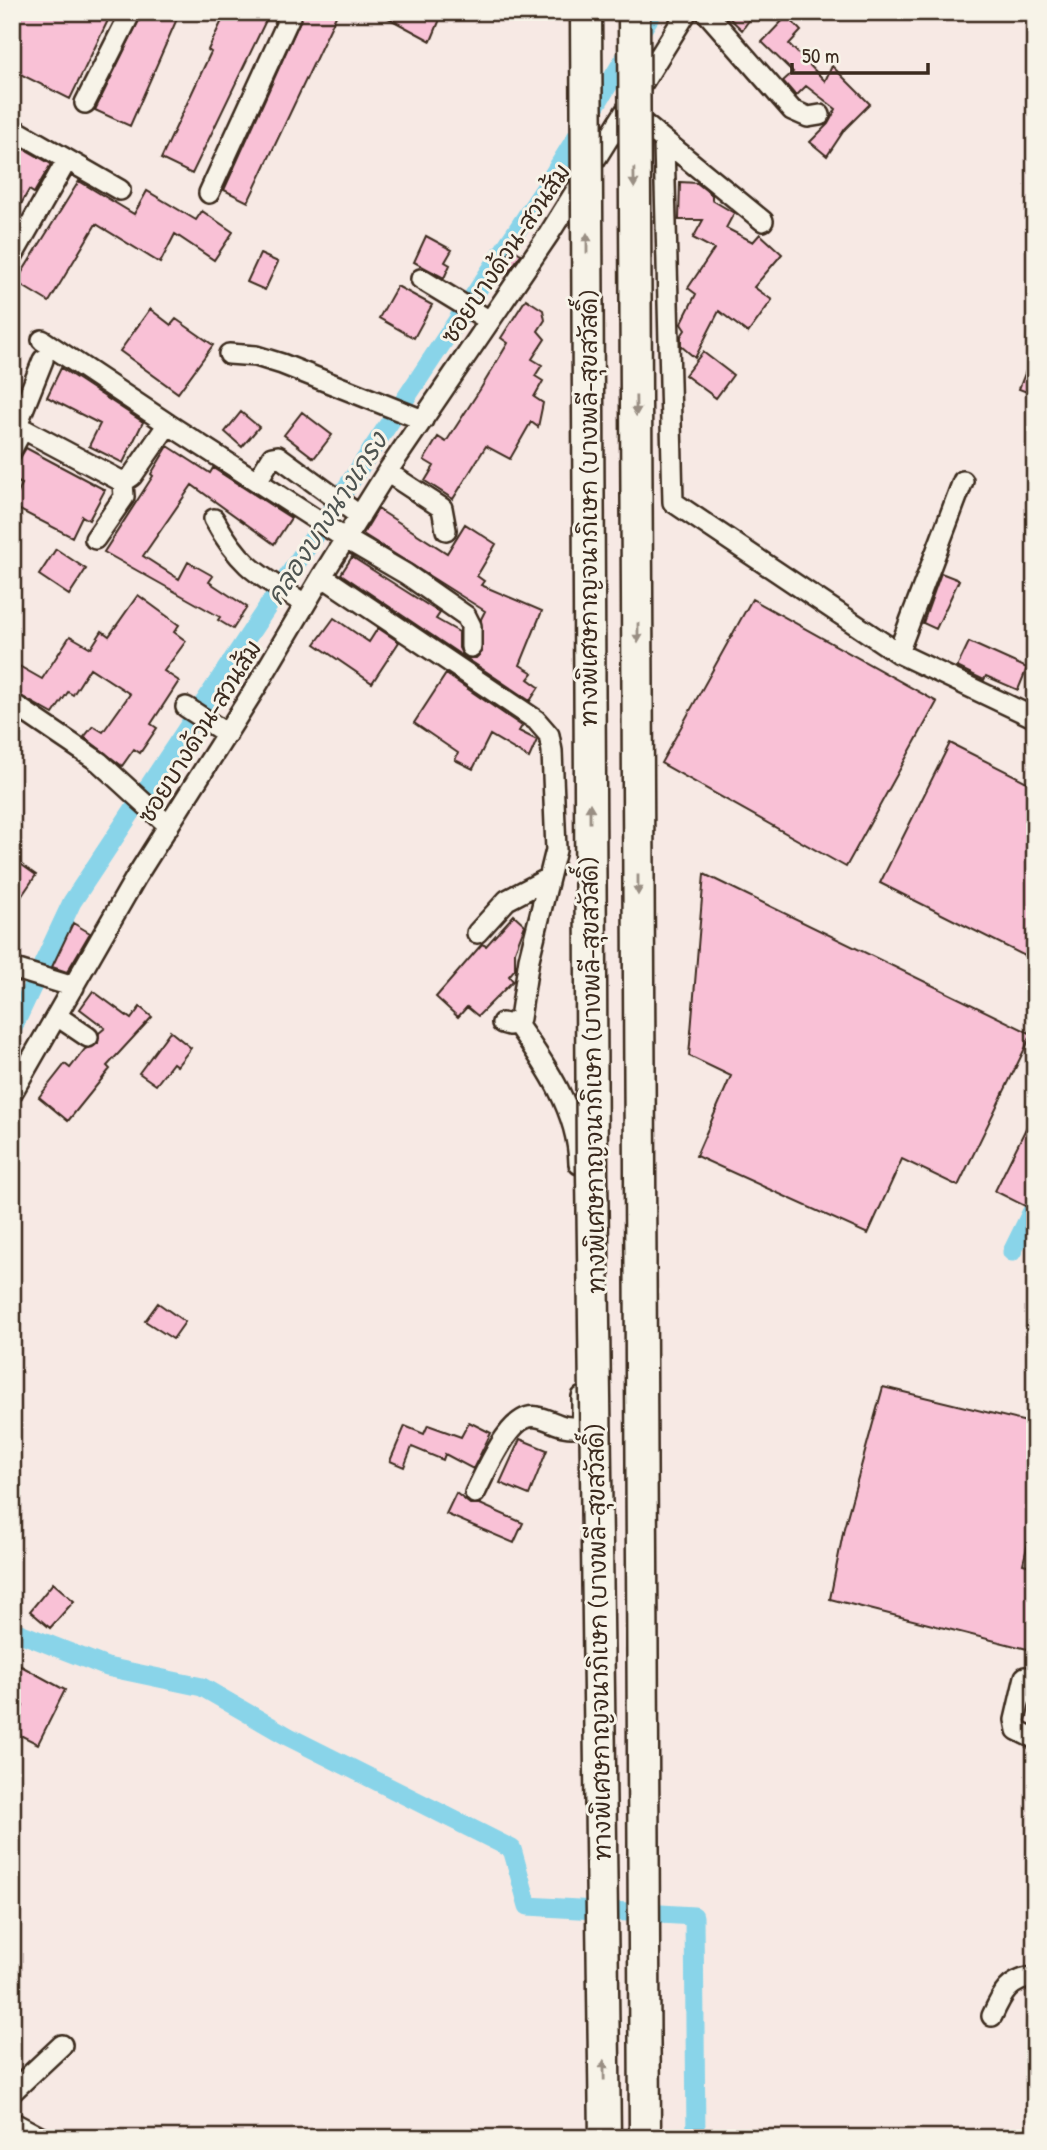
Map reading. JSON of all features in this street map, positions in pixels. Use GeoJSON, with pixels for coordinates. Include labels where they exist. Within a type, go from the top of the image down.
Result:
{"type":"FeatureCollection","features":[{"type":"Feature","properties":{"kind":"highway","name":"ทางพิเศษกาญจนาภิเษก (บางพลี-สุขสวัสดิ์)"},"geometry":{"type":"LineString","coordinates":[[586,12],[592,1174],[605,2138]]}},
{"type":"Feature","properties":{"kind":"highway","name":"ทางพิเศษกาญจนาภิเษก (บางพลี-สุขสวัสดิ์)"},"geometry":{"type":"LineString","coordinates":[[634,12],[645,2138]]}},
{"type":"Feature","properties":{"kind":"street"},"geometry":{"type":"LineString","coordinates":[[85,103],[131,12]]}},
{"type":"Feature","properties":{"kind":"street"},"geometry":{"type":"LineString","coordinates":[[209,193],[292,12]]}},
{"type":"Feature","properties":{"kind":"street","name":"ซอยบางด้วน-สวนส้ม"},"geometry":{"type":"LineString","coordinates":[[12,1093],[57,1016],[70,985],[169,826],[291,596],[322,576],[346,539],[355,511],[387,472],[417,417],[628,110],[687,12]]}},
{"type":"Feature","properties":{"kind":"street"},"geometry":{"type":"LineString","coordinates":[[706,12],[792,110],[808,117],[820,115]]}},
{"type":"Feature","properties":{"kind":"street"},"geometry":{"type":"LineString","coordinates":[[628,110],[664,143],[763,221]]}},
{"type":"Feature","properties":{"kind":"street"},"geometry":{"type":"LineString","coordinates":[[12,128],[120,190]]}},
{"type":"Feature","properties":{"kind":"street"},"geometry":{"type":"LineString","coordinates":[[664,143],[673,502],[898,653],[1035,718]]}},
{"type":"Feature","properties":{"kind":"street"},"geometry":{"type":"LineString","coordinates":[[12,257],[67,160]]}},
{"type":"Feature","properties":{"kind":"street"},"geometry":{"type":"LineString","coordinates":[[421,279],[485,317]]}},
{"type":"Feature","properties":{"kind":"street"},"geometry":{"type":"LineString","coordinates":[[42,340],[346,539],[406,574],[466,616],[471,626],[471,647]]}},
{"type":"Feature","properties":{"kind":"street"},"geometry":{"type":"LineString","coordinates":[[229,354],[256,356],[417,417]]}},
{"type":"Feature","properties":{"kind":"street"},"geometry":{"type":"LineString","coordinates":[[12,449],[43,360]]}},
{"type":"Feature","properties":{"kind":"street"},"geometry":{"type":"LineString","coordinates":[[123,482],[132,476],[168,424]]}},
{"type":"Feature","properties":{"kind":"street"},"geometry":{"type":"LineString","coordinates":[[18,426],[123,482]]}},
{"type":"Feature","properties":{"kind":"street"},"geometry":{"type":"LineString","coordinates":[[257,481],[275,455],[355,511]]}},
{"type":"Feature","properties":{"kind":"street"},"geometry":{"type":"LineString","coordinates":[[387,472],[442,508],[446,530]]}},
{"type":"Feature","properties":{"kind":"street"},"geometry":{"type":"LineString","coordinates":[[898,653],[962,481]]}},
{"type":"Feature","properties":{"kind":"street"},"geometry":{"type":"LineString","coordinates":[[95,539],[124,497],[123,482]]}},
{"type":"Feature","properties":{"kind":"street"},"geometry":{"type":"LineString","coordinates":[[214,519],[229,546],[246,566],[291,596]]}},
{"type":"Feature","properties":{"kind":"street"},"geometry":{"type":"LineString","coordinates":[[322,576],[536,720],[549,735],[556,833],[549,878],[529,959],[522,1011],[509,1023],[567,1107],[579,1151],[582,1418],[579,1426],[568,1428],[535,1416],[523,1418],[511,1427],[475,1493]]}},
{"type":"Feature","properties":{"kind":"street"},"geometry":{"type":"LineString","coordinates":[[12,703],[99,762],[169,826]]}},
{"type":"Feature","properties":{"kind":"street"},"geometry":{"type":"LineString","coordinates":[[189,709],[221,729]]}},
{"type":"Feature","properties":{"kind":"street"},"geometry":{"type":"LineString","coordinates":[[477,933],[507,900],[549,878]]}},
{"type":"Feature","properties":{"kind":"street"},"geometry":{"type":"LineString","coordinates":[[12,968],[70,985]]}},
{"type":"Feature","properties":{"kind":"street"},"geometry":{"type":"LineString","coordinates":[[57,1016],[88,1037]]}},
{"type":"Feature","properties":{"kind":"street"},"geometry":{"type":"LineString","coordinates":[[1025,1677],[1015,1720],[1017,1730],[1035,1739]]}},
{"type":"Feature","properties":{"kind":"street"},"geometry":{"type":"LineString","coordinates":[[992,2016],[1003,1992],[1012,1983],[1035,1978]]}},
{"type":"Feature","properties":{"kind":"street"},"geometry":{"type":"LineString","coordinates":[[12,2092],[62,2045]]}},
{"type":"Feature","properties":{"kind":"street"},"geometry":{"type":"LineString","coordinates":[[12,2122],[42,2138]]}},
{"type":"Feature","properties":{"kind":"building"},"geometry":{"type":"Polygon","coordinates":[[[23,12],[112,12],[70,99],[12,70],[12,34],[23,12]]]}},
{"type":"Feature","properties":{"kind":"building"},"geometry":{"type":"Polygon","coordinates":[[[143,12],[180,12],[130,126],[95,110],[143,12]]]}},
{"type":"Feature","properties":{"kind":"building"},"geometry":{"type":"Polygon","coordinates":[[[226,12],[270,12],[192,174],[161,159],[211,52],[208,50],[226,12]]]}},
{"type":"Feature","properties":{"kind":"building"},"geometry":{"type":"Polygon","coordinates":[[[304,12],[338,12],[248,202],[224,190],[304,12]]]}},
{"type":"Feature","properties":{"kind":"building"},"geometry":{"type":"Polygon","coordinates":[[[377,12],[443,12],[431,41],[377,12]]]}},
{"type":"Feature","properties":{"kind":"building"},"geometry":{"type":"Polygon","coordinates":[[[723,12],[755,12],[742,30],[723,12]]]}},
{"type":"Feature","properties":{"kind":"building"},"geometry":{"type":"Polygon","coordinates":[[[787,16],[801,31],[789,44],[825,81],[832,66],[870,104],[845,129],[827,156],[810,142],[828,124],[836,109],[806,86],[796,96],[783,81],[793,72],[762,42],[787,16]]]}},
{"type":"Feature","properties":{"kind":"building"},"geometry":{"type":"Polygon","coordinates":[[[12,142],[51,164],[34,193],[29,190],[12,220],[12,142]]]}},
{"type":"Feature","properties":{"kind":"building"},"geometry":{"type":"Polygon","coordinates":[[[79,181],[134,214],[147,191],[196,220],[202,211],[233,232],[214,260],[175,234],[160,263],[96,224],[49,302],[16,282],[79,181]]]}},
{"type":"Feature","properties":{"kind":"building"},"geometry":{"type":"Polygon","coordinates":[[[680,182],[697,183],[712,195],[712,200],[734,213],[726,228],[753,242],[760,234],[782,254],[754,287],[772,300],[748,333],[719,311],[695,358],[681,346],[681,336],[685,330],[681,324],[696,294],[688,288],[714,249],[693,238],[703,220],[679,220],[680,182]]]}},
{"type":"Feature","properties":{"kind":"building"},"geometry":{"type":"Polygon","coordinates":[[[426,236],[452,250],[445,262],[450,265],[444,278],[414,262],[426,236]]]}},
{"type":"Feature","properties":{"kind":"building"},"geometry":{"type":"Polygon","coordinates":[[[511,248],[521,254],[508,273],[500,268],[511,248]]]}},
{"type":"Feature","properties":{"kind":"building"},"geometry":{"type":"Polygon","coordinates":[[[260,254],[278,262],[265,290],[247,282],[260,254]]]}},
{"type":"Feature","properties":{"kind":"building"},"geometry":{"type":"Polygon","coordinates":[[[397,286],[432,305],[414,338],[379,318],[397,286]]]}},
{"type":"Feature","properties":{"kind":"building"},"geometry":{"type":"Polygon","coordinates":[[[526,299],[543,310],[545,320],[538,331],[545,339],[532,359],[542,365],[535,376],[543,381],[534,397],[543,403],[538,427],[531,422],[510,459],[486,446],[453,499],[425,481],[434,466],[424,460],[438,437],[446,442],[481,388],[508,343],[501,338],[526,299]]]}},
{"type":"Feature","properties":{"kind":"building"},"geometry":{"type":"Polygon","coordinates":[[[150,309],[171,325],[176,319],[213,345],[178,393],[120,351],[150,309]]]}},
{"type":"Feature","properties":{"kind":"building"},"geometry":{"type":"Polygon","coordinates":[[[1035,351],[1035,395],[1019,389],[1035,351]]]}},
{"type":"Feature","properties":{"kind":"building"},"geometry":{"type":"Polygon","coordinates":[[[703,352],[733,375],[716,398],[685,375],[703,352]]]}},
{"type":"Feature","properties":{"kind":"building"},"geometry":{"type":"Polygon","coordinates":[[[61,368],[143,422],[123,463],[89,446],[100,424],[47,397],[61,368]]]}},
{"type":"Feature","properties":{"kind":"building"},"geometry":{"type":"Polygon","coordinates":[[[241,412],[259,427],[242,447],[225,432],[241,412]]]}},
{"type":"Feature","properties":{"kind":"building"},"geometry":{"type":"Polygon","coordinates":[[[302,412],[332,435],[314,458],[284,435],[302,412]]]}},
{"type":"Feature","properties":{"kind":"building"},"geometry":{"type":"Polygon","coordinates":[[[168,446],[210,473],[213,468],[291,518],[274,544],[192,485],[143,556],[179,579],[188,562],[213,576],[209,582],[247,607],[233,629],[218,620],[220,617],[104,552],[153,476],[151,474],[168,446]]]}},
{"type":"Feature","properties":{"kind":"building"},"geometry":{"type":"Polygon","coordinates":[[[26,448],[105,490],[89,520],[82,516],[72,537],[12,506],[22,484],[12,479],[12,472],[26,448]]]}},
{"type":"Feature","properties":{"kind":"building"},"geometry":{"type":"Polygon","coordinates":[[[378,509],[447,553],[465,524],[496,544],[477,576],[484,581],[481,585],[542,611],[520,665],[533,673],[528,679],[539,687],[530,701],[466,658],[476,658],[482,652],[481,619],[485,611],[363,534],[378,509]]]}},
{"type":"Feature","properties":{"kind":"building"},"geometry":{"type":"Polygon","coordinates":[[[56,549],[86,569],[69,595],[39,575],[56,549]]]}},
{"type":"Feature","properties":{"kind":"building"},"geometry":{"type":"Polygon","coordinates":[[[352,557],[440,613],[436,619],[459,632],[459,648],[464,657],[341,574],[352,557]]]}},
{"type":"Feature","properties":{"kind":"building"},"geometry":{"type":"Polygon","coordinates":[[[941,573],[959,580],[936,629],[923,623],[941,573]]]}},
{"type":"Feature","properties":{"kind":"building"},"geometry":{"type":"Polygon","coordinates":[[[138,595],[179,625],[174,632],[186,641],[164,671],[179,681],[151,724],[157,728],[140,753],[134,749],[122,766],[84,737],[93,726],[103,732],[130,694],[90,668],[73,695],[68,692],[53,714],[12,691],[12,662],[42,679],[70,636],[91,648],[102,631],[109,636],[138,595]]]}},
{"type":"Feature","properties":{"kind":"building"},"geometry":{"type":"Polygon","coordinates":[[[752,599],[937,702],[846,867],[661,763],[752,599]]]}},
{"type":"Feature","properties":{"kind":"building"},"geometry":{"type":"Polygon","coordinates":[[[334,618],[369,642],[378,628],[399,642],[372,683],[315,644],[334,618]]]}},
{"type":"Feature","properties":{"kind":"building"},"geometry":{"type":"Polygon","coordinates":[[[969,642],[1027,668],[1018,690],[986,676],[984,680],[957,667],[969,642]]]}},
{"type":"Feature","properties":{"kind":"building"},"geometry":{"type":"Polygon","coordinates":[[[446,674],[522,726],[519,731],[537,740],[529,758],[490,735],[473,769],[455,760],[458,753],[414,723],[446,674]]]}},
{"type":"Feature","properties":{"kind":"building"},"geometry":{"type":"Polygon","coordinates":[[[950,743],[1035,786],[1035,961],[880,883],[950,743]]]}},
{"type":"Feature","properties":{"kind":"building"},"geometry":{"type":"Polygon","coordinates":[[[12,858],[36,875],[12,910],[12,858]]]}},
{"type":"Feature","properties":{"kind":"building"},"geometry":{"type":"Polygon","coordinates":[[[704,874],[1032,1034],[958,1186],[902,1159],[868,1234],[696,1156],[731,1076],[689,1056],[704,874]]]}},
{"type":"Feature","properties":{"kind":"building"},"geometry":{"type":"Polygon","coordinates":[[[514,915],[525,925],[515,951],[515,969],[509,976],[513,981],[478,1016],[467,1007],[458,1017],[436,997],[482,944],[486,946],[514,915]]]}},
{"type":"Feature","properties":{"kind":"building"},"geometry":{"type":"Polygon","coordinates":[[[73,923],[90,933],[67,972],[52,967],[73,923]]]}},
{"type":"Feature","properties":{"kind":"building"},"geometry":{"type":"Polygon","coordinates":[[[93,991],[131,1019],[140,1007],[152,1017],[107,1066],[110,1069],[68,1121],[39,1097],[65,1064],[70,1068],[85,1049],[98,1043],[99,1033],[105,1028],[80,1009],[93,991]]]}},
{"type":"Feature","properties":{"kind":"building"},"geometry":{"type":"Polygon","coordinates":[[[170,1031],[191,1048],[177,1066],[173,1063],[156,1085],[139,1073],[170,1031]]]}},
{"type":"Feature","properties":{"kind":"building"},"geometry":{"type":"Polygon","coordinates":[[[1035,1110],[1035,1211],[995,1191],[1035,1110]]]}},
{"type":"Feature","properties":{"kind":"building"},"geometry":{"type":"Polygon","coordinates":[[[158,1303],[185,1322],[173,1339],[145,1321],[158,1303]]]}},
{"type":"Feature","properties":{"kind":"building"},"geometry":{"type":"Polygon","coordinates":[[[883,1387],[1035,1424],[1035,1513],[1023,1564],[1035,1567],[1035,1651],[830,1599],[844,1528],[883,1387]]]}},
{"type":"Feature","properties":{"kind":"building"},"geometry":{"type":"Polygon","coordinates":[[[469,1422],[491,1433],[473,1469],[445,1454],[443,1460],[412,1447],[404,1467],[390,1461],[405,1426],[424,1434],[428,1425],[461,1437],[469,1422]]]}},
{"type":"Feature","properties":{"kind":"building"},"geometry":{"type":"Polygon","coordinates":[[[520,1439],[547,1450],[529,1495],[500,1483],[520,1439]]]}},
{"type":"Feature","properties":{"kind":"building"},"geometry":{"type":"Polygon","coordinates":[[[456,1493],[470,1504],[480,1504],[523,1523],[514,1543],[446,1514],[456,1493]]]}},
{"type":"Feature","properties":{"kind":"building"},"geometry":{"type":"Polygon","coordinates":[[[53,1583],[74,1601],[50,1628],[30,1611],[53,1583]]]}},
{"type":"Feature","properties":{"kind":"building"},"geometry":{"type":"Polygon","coordinates":[[[12,1661],[65,1690],[38,1744],[12,1731],[23,1706],[12,1700],[12,1661]]]}},
{"type":"Feature","properties":{"kind":"waterway","name":"คลองบางนางเกรง"},"geometry":{"type":"LineString","coordinates":[[12,1030],[72,902],[545,188],[653,12]]}},
{"type":"Feature","properties":{"kind":"waterway"},"geometry":{"type":"LineString","coordinates":[[1012,1252],[1035,1205]]}},
{"type":"Feature","properties":{"kind":"waterway"},"geometry":{"type":"LineString","coordinates":[[12,1630],[107,1667],[202,1687],[289,1737],[512,1849],[528,1906],[694,1916],[696,2138]]}}]}
